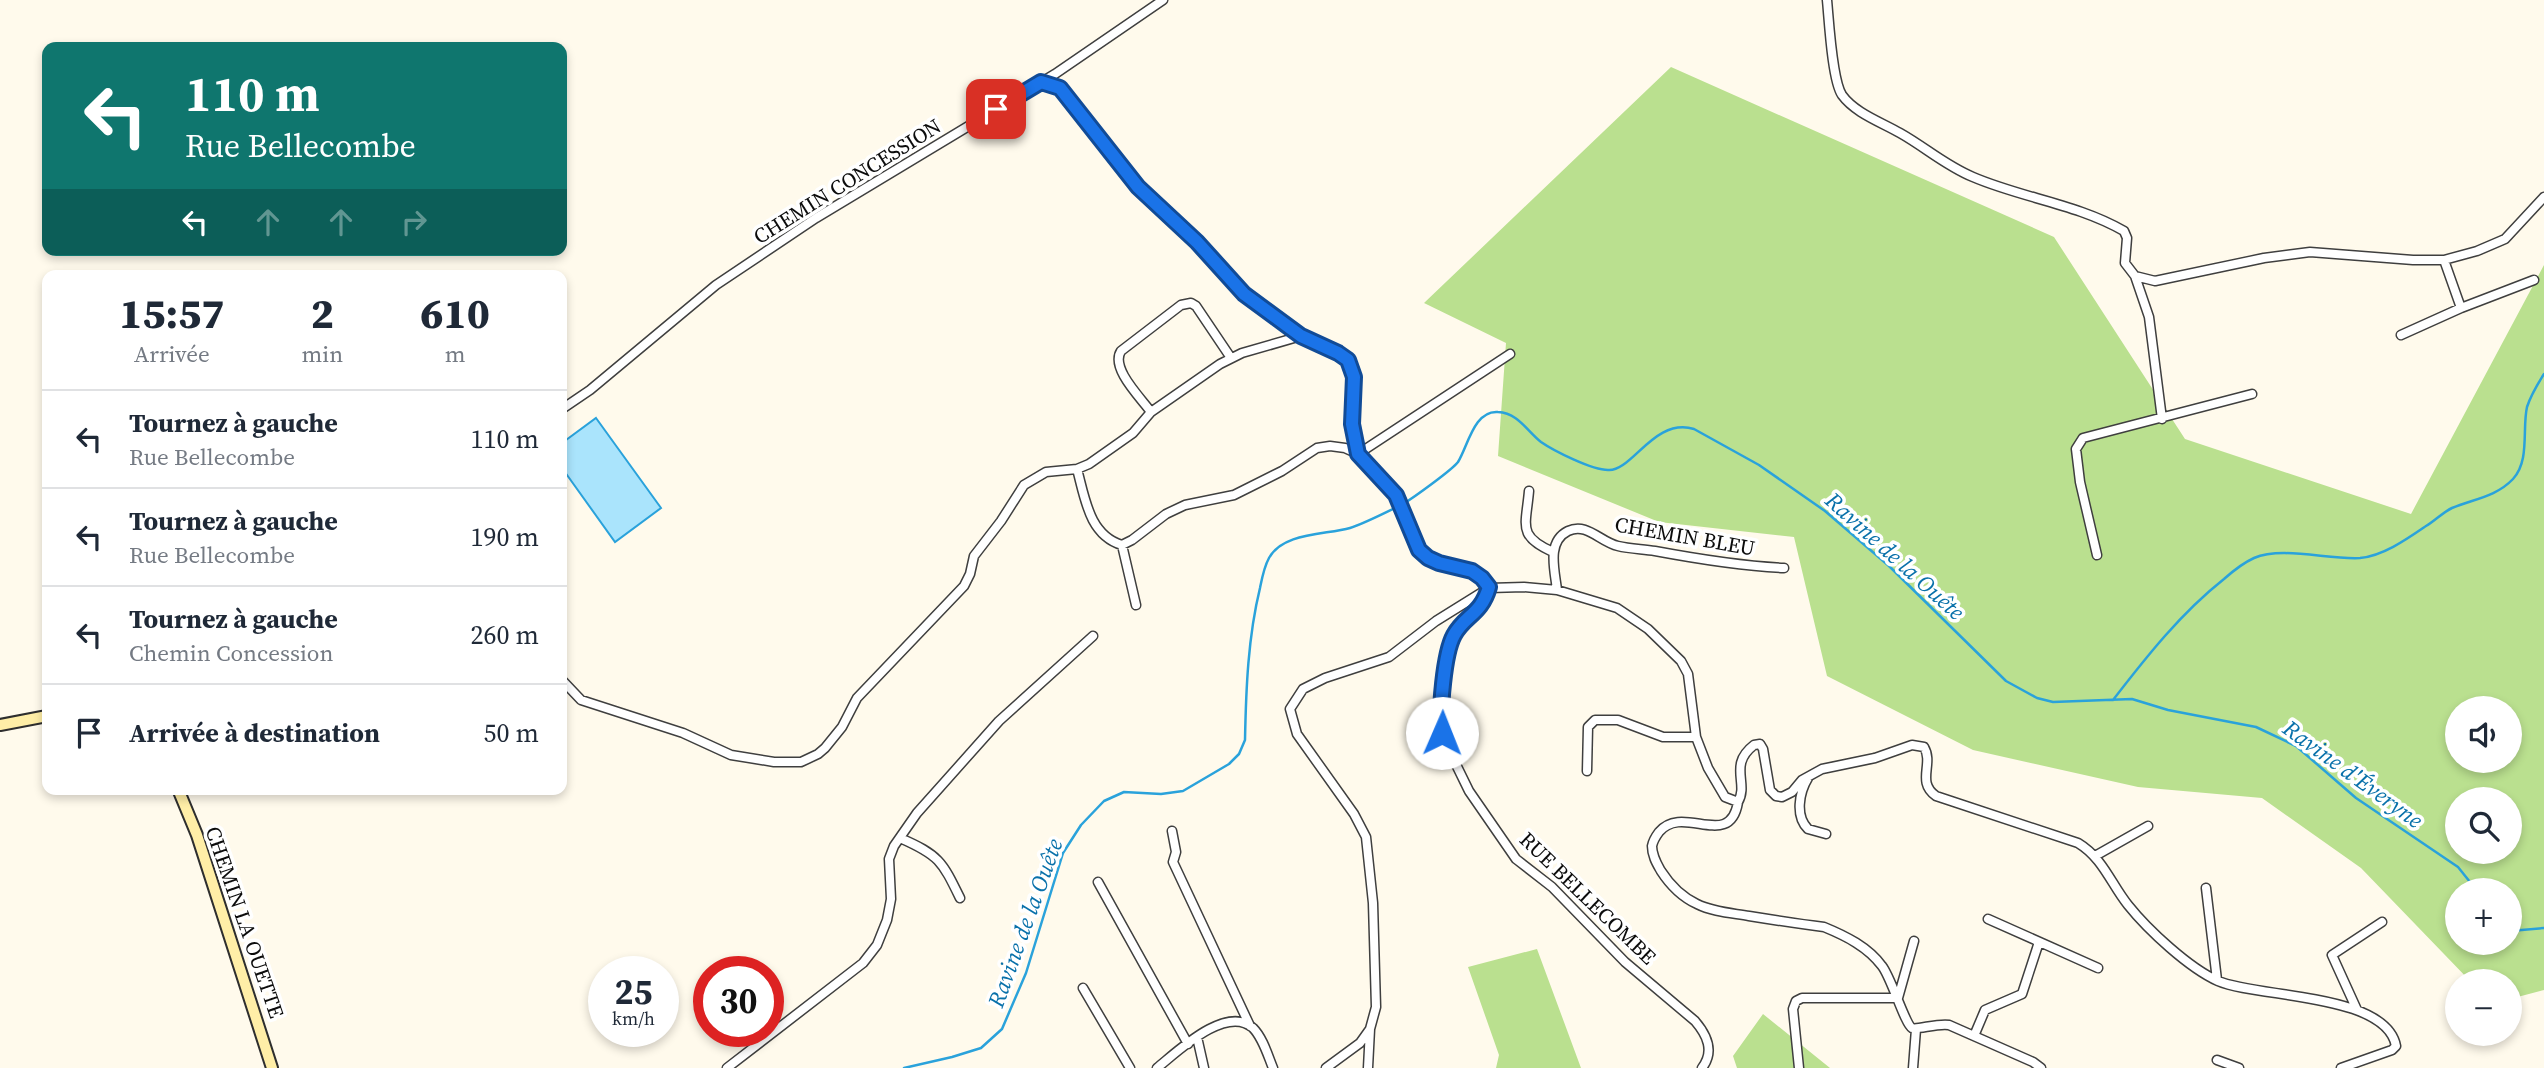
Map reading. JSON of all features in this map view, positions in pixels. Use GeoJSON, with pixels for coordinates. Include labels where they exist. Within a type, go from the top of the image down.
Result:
{"type":"FeatureCollection","features":[{"type":"Feature","properties":{"kind":"street","name":"CHEMIN CONCESSION"},"geometry":{"type":"LineString","coordinates":[[567,406],[590,390],[716,285],[816,218],[1041,82],[1163,0]]}},
{"type":"Feature","properties":{"kind":"street"},"geometry":{"type":"LineString","coordinates":[[1827,0],[1836,79],[1842,94],[1861,112],[1974,178],[2067,207],[2124,231],[2127,238],[2125,263],[2135,276],[2148,317],[2162,419]]}},
{"type":"Feature","properties":{"kind":"street"},"geometry":{"type":"LineString","coordinates":[[1041,82],[1060,88],[1138,187],[1197,242],[1244,294],[1301,336],[1348,360],[1353,369],[1352,424],[1358,454]]}},
{"type":"Feature","properties":{"kind":"street"},"geometry":{"type":"LineString","coordinates":[[2135,276],[2155,281],[2264,258],[2311,252],[2444,260],[2477,251],[2505,239],[2544,197]]}},
{"type":"Feature","properties":{"kind":"street"},"geometry":{"type":"LineString","coordinates":[[2444,260],[2461,308]]}},
{"type":"Feature","properties":{"kind":"street"},"geometry":{"type":"LineString","coordinates":[[2401,335],[2534,280]]}},
{"type":"Feature","properties":{"kind":"street"},"geometry":{"type":"LineString","coordinates":[[1152,412],[1124,376],[1117,362],[1118,356],[1181,305],[1191,303],[1196,306],[1231,358]]}},
{"type":"Feature","properties":{"kind":"street"},"geometry":{"type":"LineString","coordinates":[[567,685],[581,700],[673,729],[732,755],[774,762],[801,762],[810,758],[825,748],[842,727],[857,698],[964,586],[970,575],[974,556],[1001,521],[1019,489],[1046,472],[1077,469],[1089,464],[1133,433],[1152,412],[1231,358],[1301,336]]}},
{"type":"Feature","properties":{"kind":"street"},"geometry":{"type":"LineString","coordinates":[[1358,454],[1510,354]]}},
{"type":"Feature","properties":{"kind":"street"},"geometry":{"type":"LineString","coordinates":[[2097,555],[2080,482],[2076,449],[2083,438],[2252,394]]}},
{"type":"Feature","properties":{"kind":"street"},"geometry":{"type":"LineString","coordinates":[[1077,469],[1088,512],[1098,529],[1109,541],[1122,545],[1166,514],[1185,505],[1234,495],[1282,471],[1317,448],[1345,448],[1358,454],[1396,495],[1419,550],[1428,558],[1472,571],[1489,587]]}},
{"type":"Feature","properties":{"kind":"street"},"geometry":{"type":"LineString","coordinates":[[1528,491],[1528,536],[1535,544],[1553,552],[1557,590]]}},
{"type":"Feature","properties":{"kind":"street","name":"CHEMIN BLEU"},"geometry":{"type":"LineString","coordinates":[[1553,552],[1565,533],[1580,528],[1618,546],[1734,565],[1784,568]]}},
{"type":"Feature","properties":{"kind":"street"},"geometry":{"type":"LineString","coordinates":[[1122,545],[1136,605]]}},
{"type":"Feature","properties":{"kind":"street"},"geometry":{"type":"LineString","coordinates":[[1368,1068],[1370,1028],[1376,1007],[1373,902],[1366,837],[1354,814],[1297,734],[1290,709],[1303,689],[1325,678],[1389,657],[1436,621],[1489,587],[1557,590],[1617,608],[1648,629],[1681,661],[1688,674],[1696,737],[1708,768],[1725,797],[1738,802]]}},
{"type":"Feature","properties":{"kind":"street","name":"RUE BELLECOMBE"},"geometry":{"type":"LineString","coordinates":[[1489,587],[1485,601],[1460,627],[1449,647],[1441,722],[1446,744],[1469,791],[1516,859],[1552,887],[1625,962],[1695,1020],[1704,1032],[1710,1049],[1707,1062],[1702,1068]]}},
{"type":"Feature","properties":{"kind":"street"},"geometry":{"type":"LineString","coordinates":[[727,1068],[863,963],[877,945],[887,920],[891,898],[889,859],[917,813],[999,721],[1093,636]]}},
{"type":"Feature","properties":{"kind":"street"},"geometry":{"type":"LineString","coordinates":[[0,725],[42,717]]}},
{"type":"Feature","properties":{"kind":"street"},"geometry":{"type":"LineString","coordinates":[[1587,771],[1588,727],[1595,720],[1618,720],[1663,737],[1696,737]]}},
{"type":"Feature","properties":{"kind":"street"},"geometry":{"type":"LineString","coordinates":[[2040,1068],[1949,1025],[1939,1023],[1916,1029],[1908,1024],[1891,980],[1881,964],[1871,953],[1841,934],[1824,928],[1711,910],[1684,897],[1668,882],[1657,864],[1652,845],[1662,828],[1679,821],[1718,826],[1729,823],[1736,814],[1742,791],[1740,769],[1743,757],[1754,745],[1760,744],[1763,749],[1770,790],[1776,796],[1782,797],[1792,792],[1812,774],[1918,745],[1924,747],[1927,751],[1925,780],[1929,791],[1936,796],[2078,843],[2095,856],[2127,904],[2144,923],[2164,942],[2217,980],[2241,988],[2357,1010],[2376,1019],[2390,1033],[2396,1046],[2384,1055],[2341,1068]]}},
{"type":"Feature","properties":{"kind":"street"},"geometry":{"type":"LineString","coordinates":[[1812,774],[1803,789],[1801,819],[1808,829],[1826,834]]}},
{"type":"Feature","properties":{"kind":"street","name":"CHEMIN LA OUETTE"},"geometry":{"type":"LineString","coordinates":[[180,795],[197,835],[272,1068]]}},
{"type":"Feature","properties":{"kind":"street"},"geometry":{"type":"LineString","coordinates":[[2095,856],[2148,826]]}},
{"type":"Feature","properties":{"kind":"street"},"geometry":{"type":"LineString","coordinates":[[1172,831],[1176,852],[1173,862],[1250,1026],[1259,1037],[1273,1068]]}},
{"type":"Feature","properties":{"kind":"street"},"geometry":{"type":"LineString","coordinates":[[900,838],[938,858],[960,898]]}},
{"type":"Feature","properties":{"kind":"street"},"geometry":{"type":"LineString","coordinates":[[1098,882],[1188,1044]]}},
{"type":"Feature","properties":{"kind":"street"},"geometry":{"type":"LineString","coordinates":[[2206,888],[2217,980]]}},
{"type":"Feature","properties":{"kind":"street"},"geometry":{"type":"LineString","coordinates":[[1988,919],[2098,968]]}},
{"type":"Feature","properties":{"kind":"street"},"geometry":{"type":"LineString","coordinates":[[2357,1010],[2332,955],[2382,922]]}},
{"type":"Feature","properties":{"kind":"street"},"geometry":{"type":"LineString","coordinates":[[1898,998],[1914,941]]}},
{"type":"Feature","properties":{"kind":"street"},"geometry":{"type":"LineString","coordinates":[[1974,1036],[1985,1010],[2022,994],[2039,942]]}},
{"type":"Feature","properties":{"kind":"street"},"geometry":{"type":"LineString","coordinates":[[1083,988],[1130,1068]]}},
{"type":"Feature","properties":{"kind":"street"},"geometry":{"type":"LineString","coordinates":[[1799,1068],[1793,1009],[1796,1001],[1802,998],[1898,998]]}},
{"type":"Feature","properties":{"kind":"street"},"geometry":{"type":"LineString","coordinates":[[1157,1068],[1212,1027],[1228,1022],[1250,1026]]}},
{"type":"Feature","properties":{"kind":"street"},"geometry":{"type":"LineString","coordinates":[[1326,1068],[1360,1043],[1370,1028]]}},
{"type":"Feature","properties":{"kind":"street"},"geometry":{"type":"LineString","coordinates":[[1913,1068],[1916,1029]]}},
{"type":"Feature","properties":{"kind":"street"},"geometry":{"type":"LineString","coordinates":[[1197,1037],[1204,1068]]}},
{"type":"Feature","properties":{"kind":"street"},"geometry":{"type":"LineString","coordinates":[[2217,1060],[2239,1068]]}},
{"type":"Feature","properties":{"kind":"green space"},"geometry":{"type":"Polygon","coordinates":[[[1671,67],[2054,237],[2185,439],[2411,514],[2544,265],[2544,990],[2522,996],[2522,969],[2458,969],[2361,868],[2262,798],[2138,787],[1973,750],[1827,676],[1794,537],[1659,522],[1498,456],[1506,343],[1424,303],[1671,67]]]}},
{"type":"Feature","properties":{"kind":"green space"},"geometry":{"type":"Polygon","coordinates":[[[1537,949],[1581,1068],[1496,1068],[1499,1055],[1468,967],[1537,949]]]}},
{"type":"Feature","properties":{"kind":"green space"},"geometry":{"type":"Polygon","coordinates":[[[1763,1014],[1830,1068],[1737,1068],[1733,1056],[1763,1014]]]}},
{"type":"Feature","properties":{"kind":"water"},"geometry":{"type":"Polygon","coordinates":[[[596,418],[661,508],[615,542],[567,475],[567,439],[596,418]]]}},
{"type":"Feature","properties":{"kind":"waterway"},"geometry":{"type":"LineString","coordinates":[[2113,700],[2179,621],[2208,592],[2250,560],[2278,553],[2369,557],[2403,541],[2449,510],[2492,494],[2506,485],[2513,479],[2522,463],[2527,407],[2544,374]]}},
{"type":"Feature","properties":{"kind":"waterway","name":"Ravine de la Ouête"},"geometry":{"type":"LineString","coordinates":[[904,1068],[981,1048],[1002,1029],[1026,973],[1063,853],[1081,825],[1104,801],[1124,792],[1161,794],[1183,791],[1229,764],[1239,754],[1245,740],[1248,663],[1256,607],[1264,569],[1276,550],[1294,539],[1356,526],[1403,504],[1458,462],[1477,423],[1490,413],[1498,412],[1522,423],[1541,442],[1555,450],[1583,464],[1608,470],[1626,463],[1667,431],[1680,427],[1694,429],[1759,465],[1825,511],[1889,566],[2006,681],[2037,698],[2053,702],[2132,699],[2168,710],[2256,727],[2296,746],[2356,798],[2458,867],[2467,878]]}},
{"type":"Feature","properties":{"kind":"waterway","name":"Ravine d'Éveryne"},"geometry":{"type":"LineString","coordinates":[[2522,930],[2544,928]]}},
{"type":"Feature","properties":{"kind":"route"},"geometry":{"type":"LineString","coordinates":[[996,109],[1041,82],[1060,88],[1138,187],[1197,242],[1244,294],[1301,336],[1348,360],[1354,377],[1352,424],[1358,454],[1396,495],[1419,550],[1439,563],[1472,571],[1489,587],[1479,610],[1460,627],[1449,647],[1442,701],[1442,733]]}}]}
